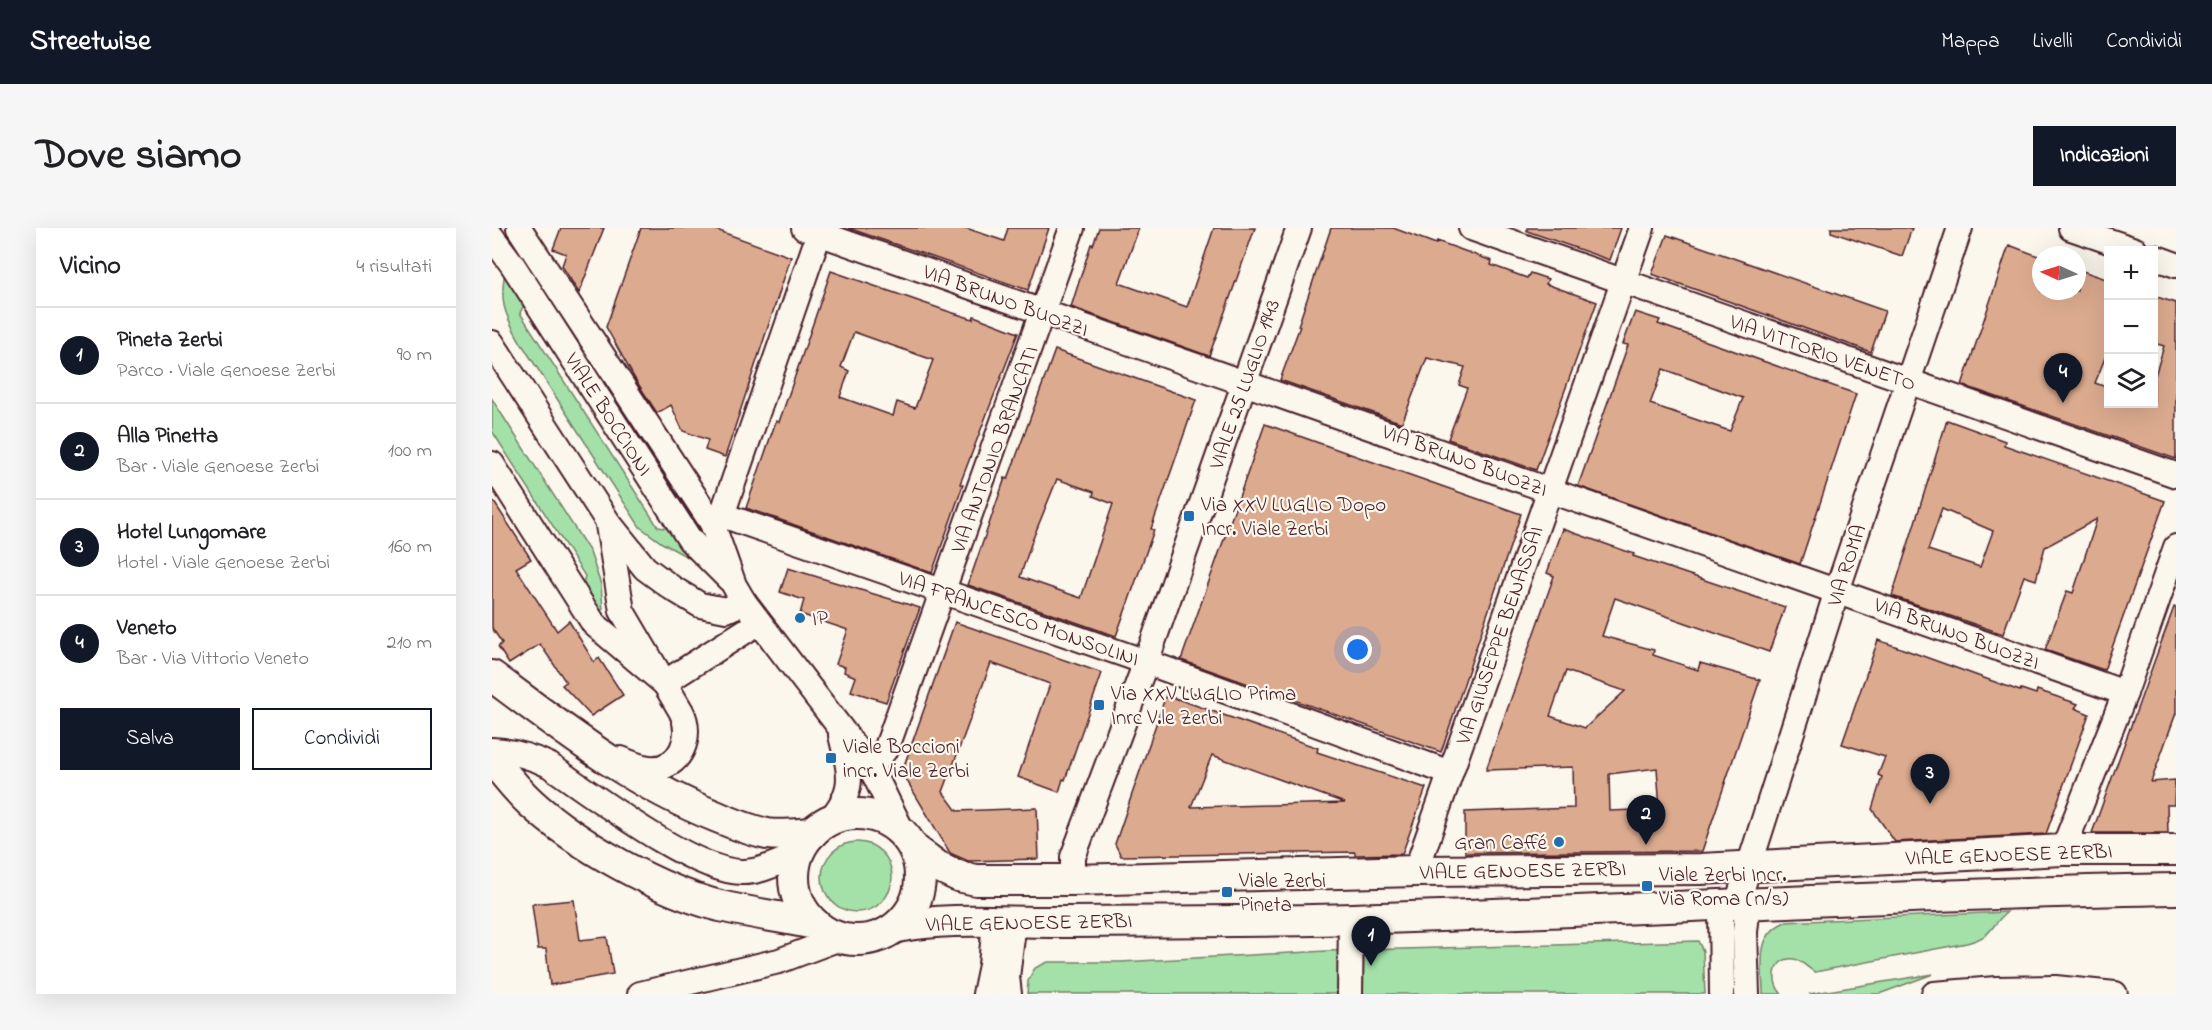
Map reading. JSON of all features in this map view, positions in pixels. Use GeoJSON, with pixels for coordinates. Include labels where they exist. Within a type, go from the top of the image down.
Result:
{"type":"FeatureCollection","features":[{"type":"Feature","properties":{"kind":"main road","name":"VIALE GENOESE ZERBI"},"geometry":{"type":"LineString","coordinates":[[492,675],[589,748],[637,779],[684,804],[745,828],[769,834],[813,836],[851,814],[876,817],[892,824],[937,866],[958,876],[976,880],[1073,880],[1416,871],[1701,869],[2063,850],[2176,850]]}},
{"type":"Feature","properties":{"kind":"main road","name":"VIALE GENOESE ZERBI"},"geometry":{"type":"LineString","coordinates":[[492,758],[532,804],[612,860],[685,894],[720,906],[867,940],[897,927],[907,917],[918,893],[919,864],[909,842]]}},
{"type":"Feature","properties":{"kind":"main road"},"geometry":{"type":"LineString","coordinates":[[813,836],[795,869],[794,884],[797,898],[804,911],[827,931]]}},
{"type":"Feature","properties":{"kind":"main road","name":"VIALE GENOESE ZERBI"},"geometry":{"type":"LineString","coordinates":[[897,927],[925,921],[1351,920],[2041,891],[2176,889]]}},
{"type":"Feature","properties":{"kind":"street","name":"VIA ANTONIO BRANCATI"},"geometry":{"type":"LineString","coordinates":[[871,768],[887,747],[1072,228]]}},
{"type":"Feature","properties":{"kind":"street","name":"VIALE 25 LUGLIO 1943"},"geometry":{"type":"LineString","coordinates":[[1073,880],[1073,857],[1146,662],[1299,228]]}},
{"type":"Feature","properties":{"kind":"street","name":"VIA VITTORIO VENETO"},"geometry":{"type":"LineString","coordinates":[[1471,228],[2176,475]]}},
{"type":"Feature","properties":{"kind":"street","name":"VIA GIUSEPPE BENASSAI"},"geometry":{"type":"LineString","coordinates":[[1416,871],[1642,228]]}},
{"type":"Feature","properties":{"kind":"street","name":"VIA ROMA"},"geometry":{"type":"LineString","coordinates":[[1735,904],[1837,591],[1960,228]]}},
{"type":"Feature","properties":{"kind":"street"},"geometry":{"type":"LineString","coordinates":[[2071,228],[2123,246]]}},
{"type":"Feature","properties":{"kind":"street","name":"VIALE BOCCIONI"},"geometry":{"type":"LineString","coordinates":[[524,230],[717,519],[739,594]]}},
{"type":"Feature","properties":{"kind":"street","name":"VIA BRUNO BUOZZI"},"geometry":{"type":"LineString","coordinates":[[815,230],[1043,313],[2125,693]]}},
{"type":"Feature","properties":{"kind":"street"},"geometry":{"type":"LineString","coordinates":[[717,519],[815,230]]}},
{"type":"Feature","properties":{"kind":"street","name":"VIALE BOCCIONI"},"geometry":{"type":"LineString","coordinates":[[492,237],[690,540],[739,594],[758,623],[871,768],[909,842]]}},
{"type":"Feature","properties":{"kind":"street"},"geometry":{"type":"LineString","coordinates":[[2158,258],[2176,265]]}},
{"type":"Feature","properties":{"kind":"street"},"geometry":{"type":"LineString","coordinates":[[492,343],[608,522],[645,568],[700,605],[726,610],[739,594]]}},
{"type":"Feature","properties":{"kind":"street"},"geometry":{"type":"LineString","coordinates":[[492,464],[594,624],[664,683]]}},
{"type":"Feature","properties":{"kind":"street","name":"VIA FRANCESCO MONSOLINI"},"geometry":{"type":"LineString","coordinates":[[717,519],[943,591],[1450,773]]}},
{"type":"Feature","properties":{"kind":"street"},"geometry":{"type":"LineString","coordinates":[[589,748],[650,768],[661,767],[670,762],[684,747],[687,727],[685,719],[622,611],[608,522]]}},
{"type":"Feature","properties":{"kind":"street"},"geometry":{"type":"LineString","coordinates":[[2063,850],[2125,693],[2176,547]]}},
{"type":"Feature","properties":{"kind":"street"},"geometry":{"type":"LineString","coordinates":[[664,683],[758,623]]}},
{"type":"Feature","properties":{"kind":"street","name":"VIALE BOCCIONI"},"geometry":{"type":"LineString","coordinates":[[813,836],[840,808],[849,785],[850,772],[840,727]]}},
{"type":"Feature","properties":{"kind":"street"},"geometry":{"type":"LineString","coordinates":[[492,750],[512,751],[549,765],[657,837],[688,855],[720,869],[753,871],[813,836]]}},
{"type":"Feature","properties":{"kind":"street"},"geometry":{"type":"LineString","coordinates":[[1722,994],[1735,904]]}},
{"type":"Feature","properties":{"kind":"street"},"geometry":{"type":"LineString","coordinates":[[1735,904],[1745,932],[1747,994]]}},
{"type":"Feature","properties":{"kind":"street"},"geometry":{"type":"LineString","coordinates":[[1350,994],[1351,920]]}},
{"type":"Feature","properties":{"kind":"street"},"geometry":{"type":"LineString","coordinates":[[985,994],[991,965],[1005,921]]}},
{"type":"Feature","properties":{"kind":"street"},"geometry":{"type":"LineString","coordinates":[[1005,921],[1009,994]]}},
{"type":"Feature","properties":{"kind":"street"},"geometry":{"type":"LineString","coordinates":[[640,994],[779,961],[827,931]]}},
{"type":"Feature","properties":{"kind":"street"},"geometry":{"type":"LineString","coordinates":[[974,994],[981,987],[991,965]]}},
{"type":"Feature","properties":{"kind":"street"},"geometry":{"type":"LineString","coordinates":[[1934,994],[2055,988],[2115,994]]}},
{"type":"Feature","properties":{"kind":"green space"},"geometry":{"type":"Polygon","coordinates":[[[506,266],[527,298],[520,313],[658,527],[672,529],[691,559],[662,543],[640,527],[521,343],[504,306],[503,288],[506,266]]]}},
{"type":"Feature","properties":{"kind":"green space"},"geometry":{"type":"Polygon","coordinates":[[[492,399],[590,552],[601,585],[603,609],[599,612],[582,587],[585,576],[492,431],[492,399]]]}},
{"type":"Feature","properties":{"kind":"green space"},"geometry":{"type":"Polygon","coordinates":[[[857,842],[870,845],[882,852],[889,864],[892,877],[889,890],[882,902],[870,909],[857,912],[844,909],[832,902],[825,890],[822,877],[825,864],[832,852],[844,845],[857,842]]]}},
{"type":"Feature","properties":{"kind":"green space"},"geometry":{"type":"Polygon","coordinates":[[[2007,912],[1987,934],[1967,943],[1815,972],[1797,960],[1787,959],[1778,966],[1775,977],[1782,994],[1763,994],[1762,953],[1764,944],[1768,935],[1785,922],[2007,912]]]}},
{"type":"Feature","properties":{"kind":"green space"},"geometry":{"type":"Polygon","coordinates":[[[1698,941],[1703,951],[1705,994],[1027,994],[1028,981],[1035,968],[1048,962],[1120,962],[1327,951],[1698,941]]]}},
{"type":"Feature","properties":{"kind":"green space"},"geometry":{"type":"Polygon","coordinates":[[[1933,974],[1879,994],[1809,994],[1933,974]]]}},
{"type":"Feature","properties":{"kind":"building"},"geometry":{"type":"Polygon","coordinates":[[[561,228],[604,228],[579,293],[562,266],[566,254],[553,249],[561,228]]]}},
{"type":"Feature","properties":{"kind":"building"},"geometry":{"type":"Polygon","coordinates":[[[641,228],[711,228],[791,257],[725,457],[705,450],[708,440],[683,431],[671,405],[657,413],[606,327],[641,228]]]}},
{"type":"Feature","properties":{"kind":"building"},"geometry":{"type":"Polygon","coordinates":[[[848,228],[966,228],[1004,241],[1008,228],[1049,228],[1028,290],[848,228]]]}},
{"type":"Feature","properties":{"kind":"building"},"geometry":{"type":"Polygon","coordinates":[[[1099,228],[1139,228],[1119,283],[1187,307],[1214,228],[1255,228],[1209,356],[1071,307],[1091,244],[1093,245],[1099,228]]]}},
{"type":"Feature","properties":{"kind":"building"},"geometry":{"type":"Polygon","coordinates":[[[1331,228],[1393,228],[1492,261],[1491,265],[1527,278],[1530,273],[1548,279],[1546,284],[1597,302],[1536,470],[1448,439],[1467,388],[1459,385],[1465,367],[1427,358],[1402,423],[1280,380],[1331,228]]]}},
{"type":"Feature","properties":{"kind":"building"},"geometry":{"type":"Polygon","coordinates":[[[1527,228],[1621,228],[1610,260],[1527,231],[1527,228]]]}},
{"type":"Feature","properties":{"kind":"building"},"geometry":{"type":"Polygon","coordinates":[[[1831,228],[1912,228],[1902,256],[1831,232],[1831,228]]]}},
{"type":"Feature","properties":{"kind":"building"},"geometry":{"type":"Polygon","coordinates":[[[1667,235],[1885,311],[1871,352],[1652,274],[1667,235]]]}},
{"type":"Feature","properties":{"kind":"building"},"geometry":{"type":"Polygon","coordinates":[[[2009,245],[2032,254],[2032,300],[2086,300],[2086,272],[2104,278],[2104,360],[2095,383],[2104,386],[2104,408],[2158,408],[2158,366],[2164,346],[2158,344],[2158,297],[2176,303],[2176,459],[1962,385],[2009,245]]]}},
{"type":"Feature","properties":{"kind":"building"},"geometry":{"type":"Polygon","coordinates":[[[831,271],[950,312],[973,319],[974,316],[1018,333],[960,484],[963,485],[932,573],[746,508],[776,421],[779,422],[831,271]],[[854,332],[841,367],[849,371],[840,397],[893,416],[897,402],[915,408],[933,360],[854,332]]]}},
{"type":"Feature","properties":{"kind":"building"},"geometry":{"type":"Polygon","coordinates":[[[1635,312],[1660,320],[1658,324],[1856,394],[1800,564],[1578,486],[1628,345],[1623,344],[1635,312]],[[1663,369],[1650,404],[1730,431],[1743,398],[1663,369]]]}},
{"type":"Feature","properties":{"kind":"building"},"geometry":{"type":"Polygon","coordinates":[[[1055,350],[1196,400],[1151,529],[1154,530],[1116,636],[968,585],[1005,478],[1008,479],[1055,350]],[[1057,479],[1020,577],[1081,598],[1113,504],[1093,496],[1094,492],[1057,479]]]}},
{"type":"Feature","properties":{"kind":"building"},"geometry":{"type":"Polygon","coordinates":[[[1947,420],[2005,441],[2004,445],[2165,501],[2104,670],[2045,650],[2067,591],[2073,593],[2097,519],[2045,547],[2036,580],[2024,576],[2003,634],[1892,596],[1947,420]],[[1942,509],[1928,550],[1980,567],[1993,531],[1942,509]]]}},
{"type":"Feature","properties":{"kind":"building"},"geometry":{"type":"Polygon","coordinates":[[[1265,424],[1521,514],[1441,752],[1181,660],[1265,424]]]}},
{"type":"Feature","properties":{"kind":"building"},"geometry":{"type":"Polygon","coordinates":[[[492,499],[531,559],[516,568],[557,631],[569,621],[594,662],[599,658],[623,695],[591,716],[562,685],[566,682],[540,644],[509,664],[498,647],[502,643],[492,628],[492,499]]]}},
{"type":"Feature","properties":{"kind":"building"},"geometry":{"type":"Polygon","coordinates":[[[1563,529],[1634,554],[1633,556],[1785,607],[1769,652],[1615,598],[1602,636],[1654,650],[1653,655],[1698,670],[1700,663],[1760,680],[1702,851],[1465,853],[1465,812],[1574,808],[1573,767],[1486,770],[1554,576],[1547,573],[1563,529]],[[1566,671],[1550,716],[1585,728],[1625,691],[1566,671]],[[1657,768],[1609,774],[1610,811],[1660,809],[1657,768]]]}},
{"type":"Feature","properties":{"kind":"building"},"geometry":{"type":"Polygon","coordinates":[[[788,568],[920,608],[886,702],[851,691],[856,677],[844,672],[845,667],[836,664],[848,630],[800,614],[804,600],[780,592],[788,568]]]}},
{"type":"Feature","properties":{"kind":"building"},"geometry":{"type":"Polygon","coordinates":[[[2174,607],[2176,607],[2176,713],[2151,782],[2175,780],[2174,805],[2167,805],[2168,833],[2092,833],[2174,607]]]}},
{"type":"Feature","properties":{"kind":"building"},"geometry":{"type":"Polygon","coordinates":[[[955,622],[1102,673],[1059,792],[1018,777],[1050,684],[991,663],[943,792],[957,811],[1037,808],[1039,859],[968,861],[950,853],[906,779],[900,777],[955,622]]]}},
{"type":"Feature","properties":{"kind":"building"},"geometry":{"type":"Polygon","coordinates":[[[1878,640],[2020,691],[2021,689],[2036,694],[2037,690],[2078,704],[2075,708],[2089,714],[2046,834],[1895,842],[1872,809],[1882,777],[1878,775],[1885,757],[1842,744],[1878,640]]]}},
{"type":"Feature","properties":{"kind":"building"},"geometry":{"type":"Polygon","coordinates":[[[1166,695],[1318,748],[1317,752],[1426,788],[1402,854],[1355,855],[1355,852],[1121,856],[1115,844],[1166,695]],[[1212,755],[1191,807],[1345,803],[1212,755]]]}},
{"type":"Feature","properties":{"kind":"building"},"geometry":{"type":"Polygon","coordinates":[[[574,900],[580,940],[607,937],[613,974],[550,985],[546,949],[538,949],[532,904],[574,900]]]}},
{"type":"Feature","properties":{"kind":"place","name":"Veneto"},"geometry":{"type":"Point","coordinates":[2063,403]}},
{"type":"Feature","properties":{"kind":"place","name":"Via XXV LUGLIO Dopo Incr. Viale Zerbi"},"geometry":{"type":"Point","coordinates":[1189,516]}},
{"type":"Feature","properties":{"kind":"place","name":"IP"},"geometry":{"type":"Point","coordinates":[800,618]}},
{"type":"Feature","properties":{"kind":"place","name":"Via XXV LUGLIO Prima Inrc V.le Zerbi"},"geometry":{"type":"Point","coordinates":[1099,705]}},
{"type":"Feature","properties":{"kind":"place","name":"Viale Boccioni incr. Viale Zerbi"},"geometry":{"type":"Point","coordinates":[831,758]}},
{"type":"Feature","properties":{"kind":"place","name":"Hotel Lungomare"},"geometry":{"type":"Point","coordinates":[1930,804]}},
{"type":"Feature","properties":{"kind":"place","name":"Gran Caffé"},"geometry":{"type":"Point","coordinates":[1559,842]}},
{"type":"Feature","properties":{"kind":"place","name":"Alla Pinetta"},"geometry":{"type":"Point","coordinates":[1646,845]}},
{"type":"Feature","properties":{"kind":"place","name":"Viale Zerbi Incr. Via Roma (n/s)"},"geometry":{"type":"Point","coordinates":[1647,886]}},
{"type":"Feature","properties":{"kind":"place","name":"Viale Zerbi Pineta"},"geometry":{"type":"Point","coordinates":[1227,892]}},
{"type":"Feature","properties":{"kind":"place","name":"Pineta Zerbi"},"geometry":{"type":"Point","coordinates":[1371,966]}}]}
